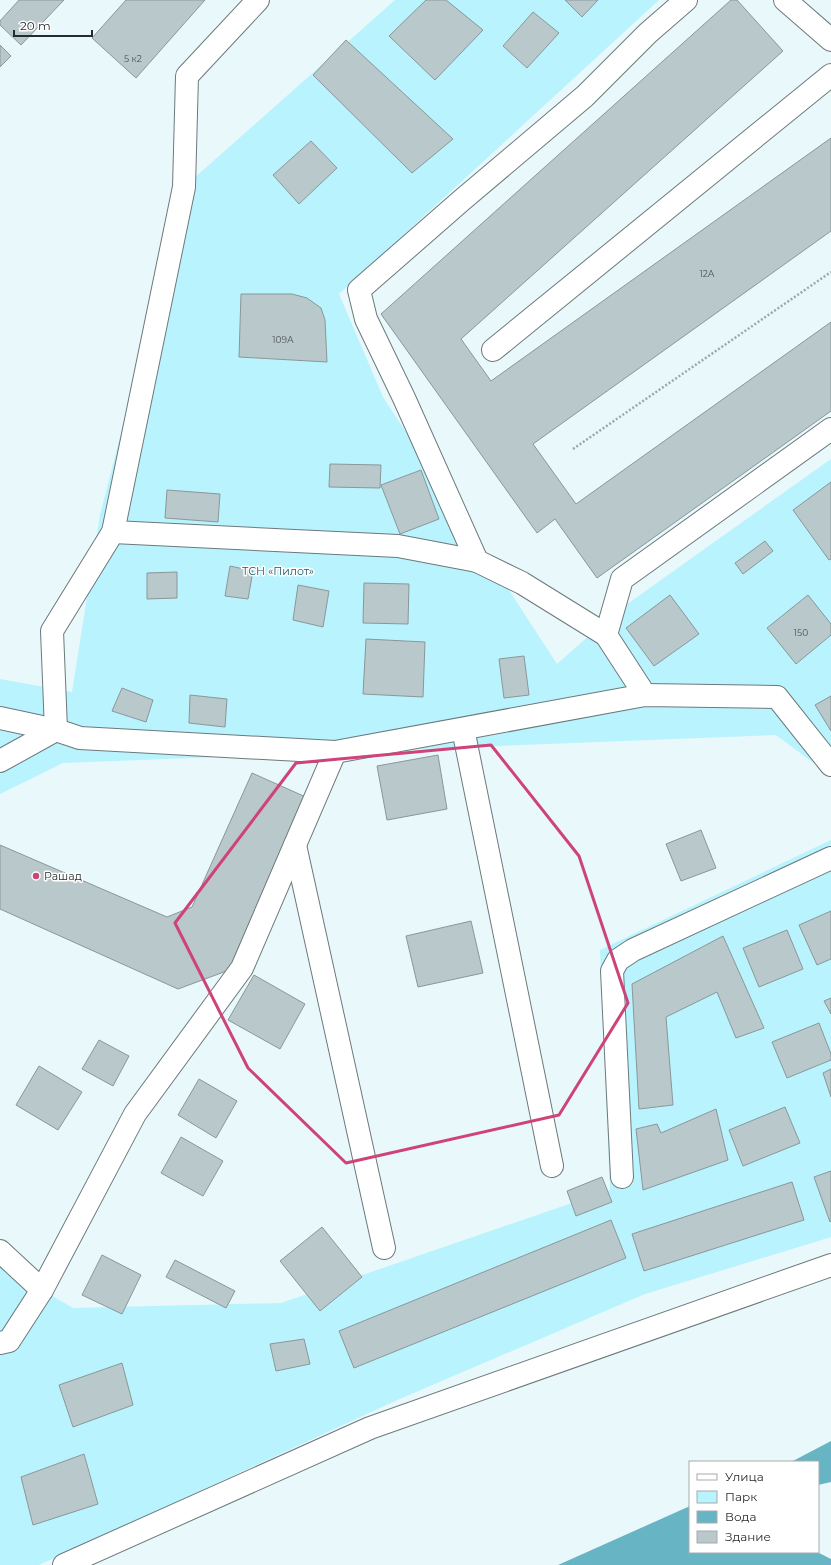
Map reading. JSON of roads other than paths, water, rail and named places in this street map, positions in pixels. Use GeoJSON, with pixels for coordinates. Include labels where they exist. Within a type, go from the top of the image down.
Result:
{"type":"FeatureCollection","features":[{"type":"Feature","properties":{"kind":"street"},"geometry":{"type":"LineString","coordinates":[[56,730],[52,631],[113,532],[184,187],[187,76],[258,0]]}},
{"type":"Feature","properties":{"kind":"street"},"geometry":{"type":"LineString","coordinates":[[477,561],[404,398],[366,319],[359,290],[462,200],[585,96],[648,33],[686,0]]}},
{"type":"Feature","properties":{"kind":"street"},"geometry":{"type":"LineString","coordinates":[[785,0],[831,40]]}},
{"type":"Feature","properties":{"kind":"street"},"geometry":{"type":"LineString","coordinates":[[493,350],[831,75]]}},
{"type":"Feature","properties":{"kind":"street"},"geometry":{"type":"LineString","coordinates":[[606,635],[622,579],[831,429]]}},
{"type":"Feature","properties":{"kind":"street"},"geometry":{"type":"LineString","coordinates":[[113,532],[398,546],[477,561],[522,583],[606,635],[645,695]]}},
{"type":"Feature","properties":{"kind":"street"},"geometry":{"type":"LineString","coordinates":[[0,718],[56,730],[80,738],[335,752],[645,695],[777,697],[831,765]]}},
{"type":"Feature","properties":{"kind":"street"},"geometry":{"type":"LineString","coordinates":[[463,729],[552,1166]]}},
{"type":"Feature","properties":{"kind":"street"},"geometry":{"type":"LineString","coordinates":[[0,761],[56,730]]}},
{"type":"Feature","properties":{"kind":"street"},"geometry":{"type":"LineString","coordinates":[[0,1343],[9,1341],[42,1290],[135,1114],[242,968],[335,752]]}},
{"type":"Feature","properties":{"kind":"street"},"geometry":{"type":"LineString","coordinates":[[295,845],[384,1248]]}},
{"type":"Feature","properties":{"kind":"street"},"geometry":{"type":"LineString","coordinates":[[622,1177],[612,971],[618,960],[633,950],[831,858]]}},
{"type":"Feature","properties":{"kind":"street"},"geometry":{"type":"LineString","coordinates":[[0,1251],[42,1290]]}},
{"type":"Feature","properties":{"kind":"street"},"geometry":{"type":"LineString","coordinates":[[64,1565],[370,1428],[831,1264]]}},
{"type":"Feature","properties":{"kind":"water"},"geometry":{"type":"Polygon","coordinates":[[[831,1441],[831,1482],[819,1485],[819,1461],[793,1461],[831,1441]]]}},
{"type":"Feature","properties":{"kind":"water"},"geometry":{"type":"Polygon","coordinates":[[[689,1506],[689,1553],[819,1553],[831,1559],[831,1565],[558,1565],[689,1506]]]}},
{"type":"Feature","properties":{"kind":"place","name":"Рашад"},"geometry":{"type":"Point","coordinates":[36,876]}},
{"type":"Feature","properties":{"kind":"park label","name":"ТСН «Пилот»"},"geometry":{"type":"Point","coordinates":[278,571]}}]}
